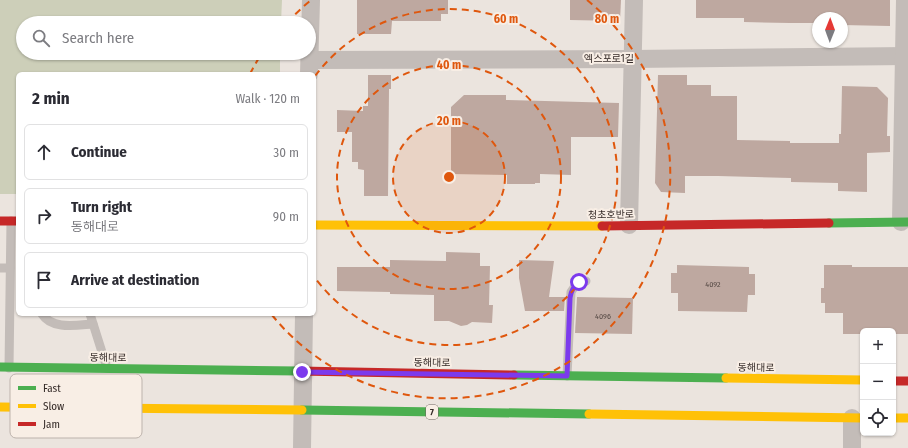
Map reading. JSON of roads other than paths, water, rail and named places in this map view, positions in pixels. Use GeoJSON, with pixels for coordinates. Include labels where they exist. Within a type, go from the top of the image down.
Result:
{"type":"FeatureCollection","features":[{"type":"Feature","properties":{"kind":"main road"},"geometry":{"type":"LineString","coordinates":[[0,221],[15,221]]}},
{"type":"Feature","properties":{"kind":"main road","name":"청초호반로"},"geometry":{"type":"LineString","coordinates":[[316,225],[629,225],[905,222]]}},
{"type":"Feature","properties":{"kind":"main road","name":"동해대로"},"geometry":{"type":"LineString","coordinates":[[4,368],[860,380]]}},
{"type":"Feature","properties":{"kind":"main road"},"geometry":{"type":"LineString","coordinates":[[896,381],[908,381]]}},
{"type":"Feature","properties":{"kind":"main road","name":"7"},"geometry":{"type":"LineString","coordinates":[[0,407],[10,407]]}},
{"type":"Feature","properties":{"kind":"main road","name":"7"},"geometry":{"type":"LineString","coordinates":[[142,408],[858,418]]}},
{"type":"Feature","properties":{"kind":"main road"},"geometry":{"type":"LineString","coordinates":[[896,418],[908,418]]}},
{"type":"Feature","properties":{"kind":"street"},"geometry":{"type":"LineString","coordinates":[[311,0],[311,16]]}},
{"type":"Feature","properties":{"kind":"street"},"geometry":{"type":"LineString","coordinates":[[629,225],[634,0]]}},
{"type":"Feature","properties":{"kind":"street"},"geometry":{"type":"LineString","coordinates":[[905,0],[905,222]]}},
{"type":"Feature","properties":{"kind":"street","name":"엑스포로1길"},"geometry":{"type":"LineString","coordinates":[[310,67],[633,59],[906,56]]}},
{"type":"Feature","properties":{"kind":"street"},"geometry":{"type":"LineString","coordinates":[[302,448],[304,316]]}},
{"type":"Feature","properties":{"kind":"street"},"geometry":{"type":"LineString","coordinates":[[852,448],[858,418]]}},
{"type":"Feature","properties":{"kind":"lane"},"geometry":{"type":"LineString","coordinates":[[4,368],[10,321],[10,268],[15,221]]}},
{"type":"Feature","properties":{"kind":"lane"},"geometry":{"type":"LineString","coordinates":[[0,268],[10,268]]}},
{"type":"Feature","properties":{"kind":"lane"},"geometry":{"type":"LineString","coordinates":[[567,376],[571,292],[579,282],[586,280]]}},
{"type":"Feature","properties":{"kind":"lane"},"geometry":{"type":"LineString","coordinates":[[43,316],[54,323],[62,325],[93,324]]}},
{"type":"Feature","properties":{"kind":"lane"},"geometry":{"type":"LineString","coordinates":[[91,316],[107,369]]}},
{"type":"Feature","properties":{"kind":"lane"},"geometry":{"type":"LineString","coordinates":[[0,321],[10,321]]}}]}
